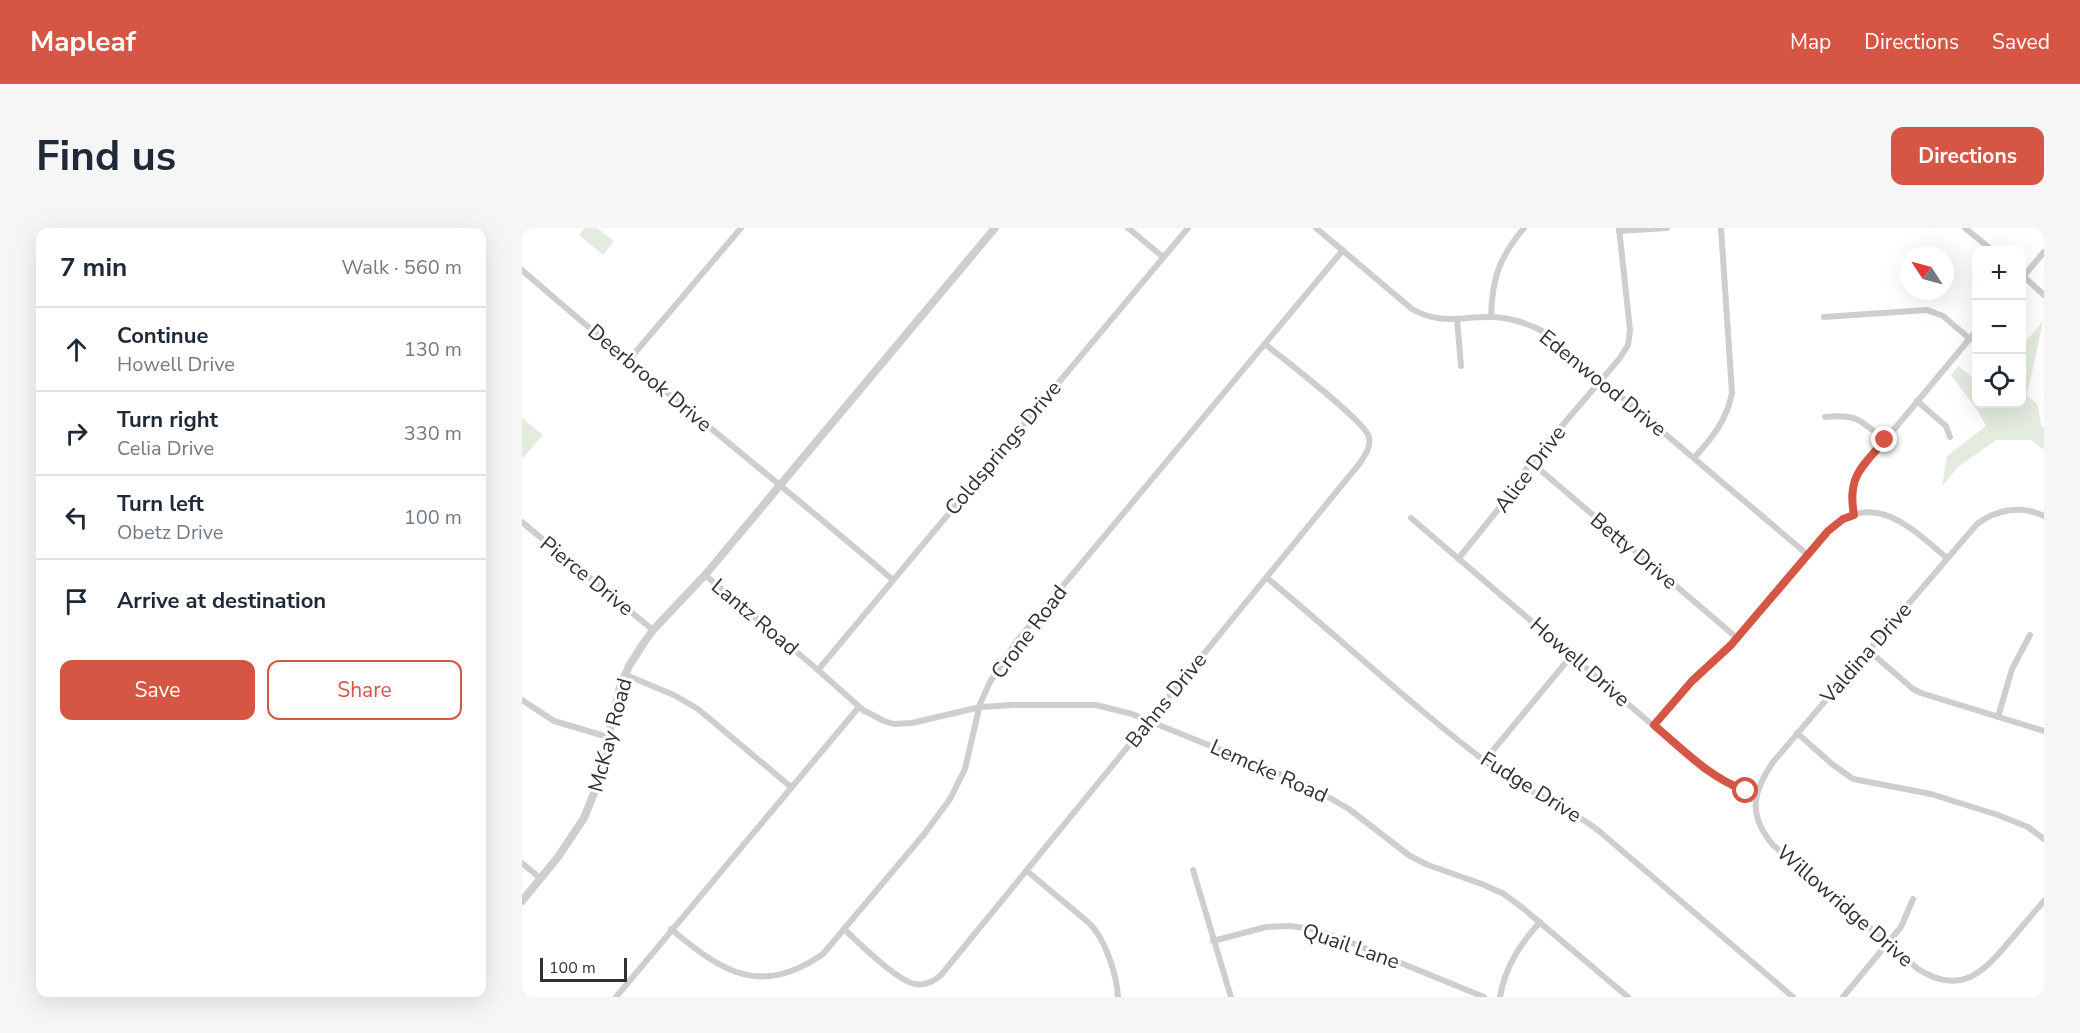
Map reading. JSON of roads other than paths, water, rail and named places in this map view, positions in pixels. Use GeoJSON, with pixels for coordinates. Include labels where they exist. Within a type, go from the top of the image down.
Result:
{"type":"FeatureCollection","features":[{"type":"Feature","properties":{"kind":"street"},"geometry":{"type":"LineString","coordinates":[[628,361],[741,228]]}},
{"type":"Feature","properties":{"kind":"street","name":"Lantz Road"},"geometry":{"type":"LineString","coordinates":[[859,707],[705,575],[994,228]]}},
{"type":"Feature","properties":{"kind":"street"},"geometry":{"type":"LineString","coordinates":[[1128,228],[1163,257]]}},
{"type":"Feature","properties":{"kind":"street","name":"Coldsprings Drive"},"geometry":{"type":"LineString","coordinates":[[818,670],[1188,228]]}},
{"type":"Feature","properties":{"kind":"street","name":"Edenwood Drive"},"geometry":{"type":"LineString","coordinates":[[1316,228],[1412,309],[1436,319],[1491,317],[1511,319],[1546,333],[1808,555]]}},
{"type":"Feature","properties":{"kind":"street"},"geometry":{"type":"LineString","coordinates":[[1491,317],[1496,272],[1507,250],[1524,228]]}},
{"type":"Feature","properties":{"kind":"street"},"geometry":{"type":"LineString","coordinates":[[1619,230],[1667,228]]}},
{"type":"Feature","properties":{"kind":"street"},"geometry":{"type":"LineString","coordinates":[[1694,458],[1721,425],[1728,409],[1731,393],[1721,228]]}},
{"type":"Feature","properties":{"kind":"street"},"geometry":{"type":"LineString","coordinates":[[1965,228],[1987,246]]}},
{"type":"Feature","properties":{"kind":"street","name":"Alice Drive"},"geometry":{"type":"LineString","coordinates":[[1458,559],[1500,507],[1531,462],[1624,353],[1630,336],[1619,230]]}},
{"type":"Feature","properties":{"kind":"street","name":"Crone Road"},"geometry":{"type":"LineString","coordinates":[[672,929],[721,971],[740,980],[761,984],[777,982],[798,975],[823,954],[925,833],[950,799],[965,769],[980,707],[990,682],[1016,642],[1343,250]]}},
{"type":"Feature","properties":{"kind":"street"},"geometry":{"type":"LineString","coordinates":[[2026,272],[2044,252]]}},
{"type":"Feature","properties":{"kind":"street","name":"Deerbrook Drive"},"geometry":{"type":"LineString","coordinates":[[522,270],[628,361],[780,484],[893,580]]}},
{"type":"Feature","properties":{"kind":"street"},"geometry":{"type":"LineString","coordinates":[[2026,280],[2044,295]]}},
{"type":"Feature","properties":{"kind":"street"},"geometry":{"type":"LineString","coordinates":[[1824,317],[1927,310],[1943,316],[1970,339],[1854,479],[1851,495],[1854,515]]}},
{"type":"Feature","properties":{"kind":"street"},"geometry":{"type":"LineString","coordinates":[[1457,320],[1461,366]]}},
{"type":"Feature","properties":{"kind":"street","name":"Bahns Drive"},"geometry":{"type":"LineString","coordinates":[[844,929],[904,979],[915,984],[929,983],[944,972],[1360,463],[1367,452],[1369,442],[1365,429],[1265,344]]}},
{"type":"Feature","properties":{"kind":"street"},"geometry":{"type":"LineString","coordinates":[[1917,401],[1946,426],[1950,437]]}},
{"type":"Feature","properties":{"kind":"street"},"geometry":{"type":"LineString","coordinates":[[1825,417],[1854,417],[1885,440]]}},
{"type":"Feature","properties":{"kind":"street","name":"Betty Drive"},"geometry":{"type":"LineString","coordinates":[[1531,462],[1737,638]]}},
{"type":"Feature","properties":{"kind":"street","name":"Valdina Drive"},"geometry":{"type":"LineString","coordinates":[[1756,794],[1773,762],[1968,533],[1985,518],[2001,511],[2015,509],[2032,511],[2044,516]]}},
{"type":"Feature","properties":{"kind":"street"},"geometry":{"type":"LineString","coordinates":[[1654,725],[1692,681],[1737,638],[1833,526],[1854,515],[1876,513],[1896,518],[1947,558]]}},
{"type":"Feature","properties":{"kind":"street","name":"Howell Drive"},"geometry":{"type":"LineString","coordinates":[[1411,518],[1717,778],[1756,794]]}},
{"type":"Feature","properties":{"kind":"street","name":"Pierce Drive"},"geometry":{"type":"LineString","coordinates":[[522,522],[653,630]]}},
{"type":"Feature","properties":{"kind":"street","name":"McKay Road"},"geometry":{"type":"LineString","coordinates":[[522,901],[584,818],[596,788],[615,703],[636,654],[653,630],[705,575]]}},
{"type":"Feature","properties":{"kind":"street","name":"Fudge Drive"},"geometry":{"type":"LineString","coordinates":[[1267,578],[1485,760],[1514,781],[1580,816],[1793,997]]}},
{"type":"Feature","properties":{"kind":"street"},"geometry":{"type":"LineString","coordinates":[[1998,717],[2012,669],[2030,635]]}},
{"type":"Feature","properties":{"kind":"street"},"geometry":{"type":"LineString","coordinates":[[1868,650],[1895,675],[1922,693],[2044,731]]}},
{"type":"Feature","properties":{"kind":"street"},"geometry":{"type":"LineString","coordinates":[[1485,760],[1572,655]]}},
{"type":"Feature","properties":{"kind":"street"},"geometry":{"type":"LineString","coordinates":[[626,675],[674,695],[698,709],[792,787]]}},
{"type":"Feature","properties":{"kind":"street"},"geometry":{"type":"LineString","coordinates":[[522,700],[554,721],[608,737]]}},
{"type":"Feature","properties":{"kind":"street","name":"Lemcke Road"},"geometry":{"type":"LineString","coordinates":[[859,707],[884,721],[905,724],[980,707],[1050,704],[1096,705],[1114,708],[1149,721],[1266,767],[1321,792],[1349,809],[1410,856],[1428,865],[1490,887],[1513,900],[1628,997]]}},
{"type":"Feature","properties":{"kind":"street"},"geometry":{"type":"LineString","coordinates":[[616,997],[859,707]]}},
{"type":"Feature","properties":{"kind":"street"},"geometry":{"type":"LineString","coordinates":[[1797,733],[1853,779],[1921,792],[1998,815],[2028,827],[2044,839]]}},
{"type":"Feature","properties":{"kind":"street","name":"Willowridge Drive"},"geometry":{"type":"LineString","coordinates":[[1756,794],[1755,806],[1759,822],[1773,845],[1888,944],[1930,976],[1947,981],[1969,978],[1982,971],[2044,901]]}},
{"type":"Feature","properties":{"kind":"street"},"geometry":{"type":"LineString","coordinates":[[522,863],[540,878]]}},
{"type":"Feature","properties":{"kind":"street"},"geometry":{"type":"LineString","coordinates":[[1193,870],[1231,997]]}},
{"type":"Feature","properties":{"kind":"street"},"geometry":{"type":"LineString","coordinates":[[1027,871],[1089,922],[1096,931],[1102,940],[1116,981],[1118,997]]}},
{"type":"Feature","properties":{"kind":"street"},"geometry":{"type":"LineString","coordinates":[[1843,997],[1905,921],[1913,899]]}},
{"type":"Feature","properties":{"kind":"street"},"geometry":{"type":"LineString","coordinates":[[1500,997],[1503,979],[1512,960],[1524,940],[1540,922]]}},
{"type":"Feature","properties":{"kind":"street","name":"Quail Lane"},"geometry":{"type":"LineString","coordinates":[[1213,940],[1266,927],[1290,926],[1312,929],[1342,938],[1484,997]]}}]}
